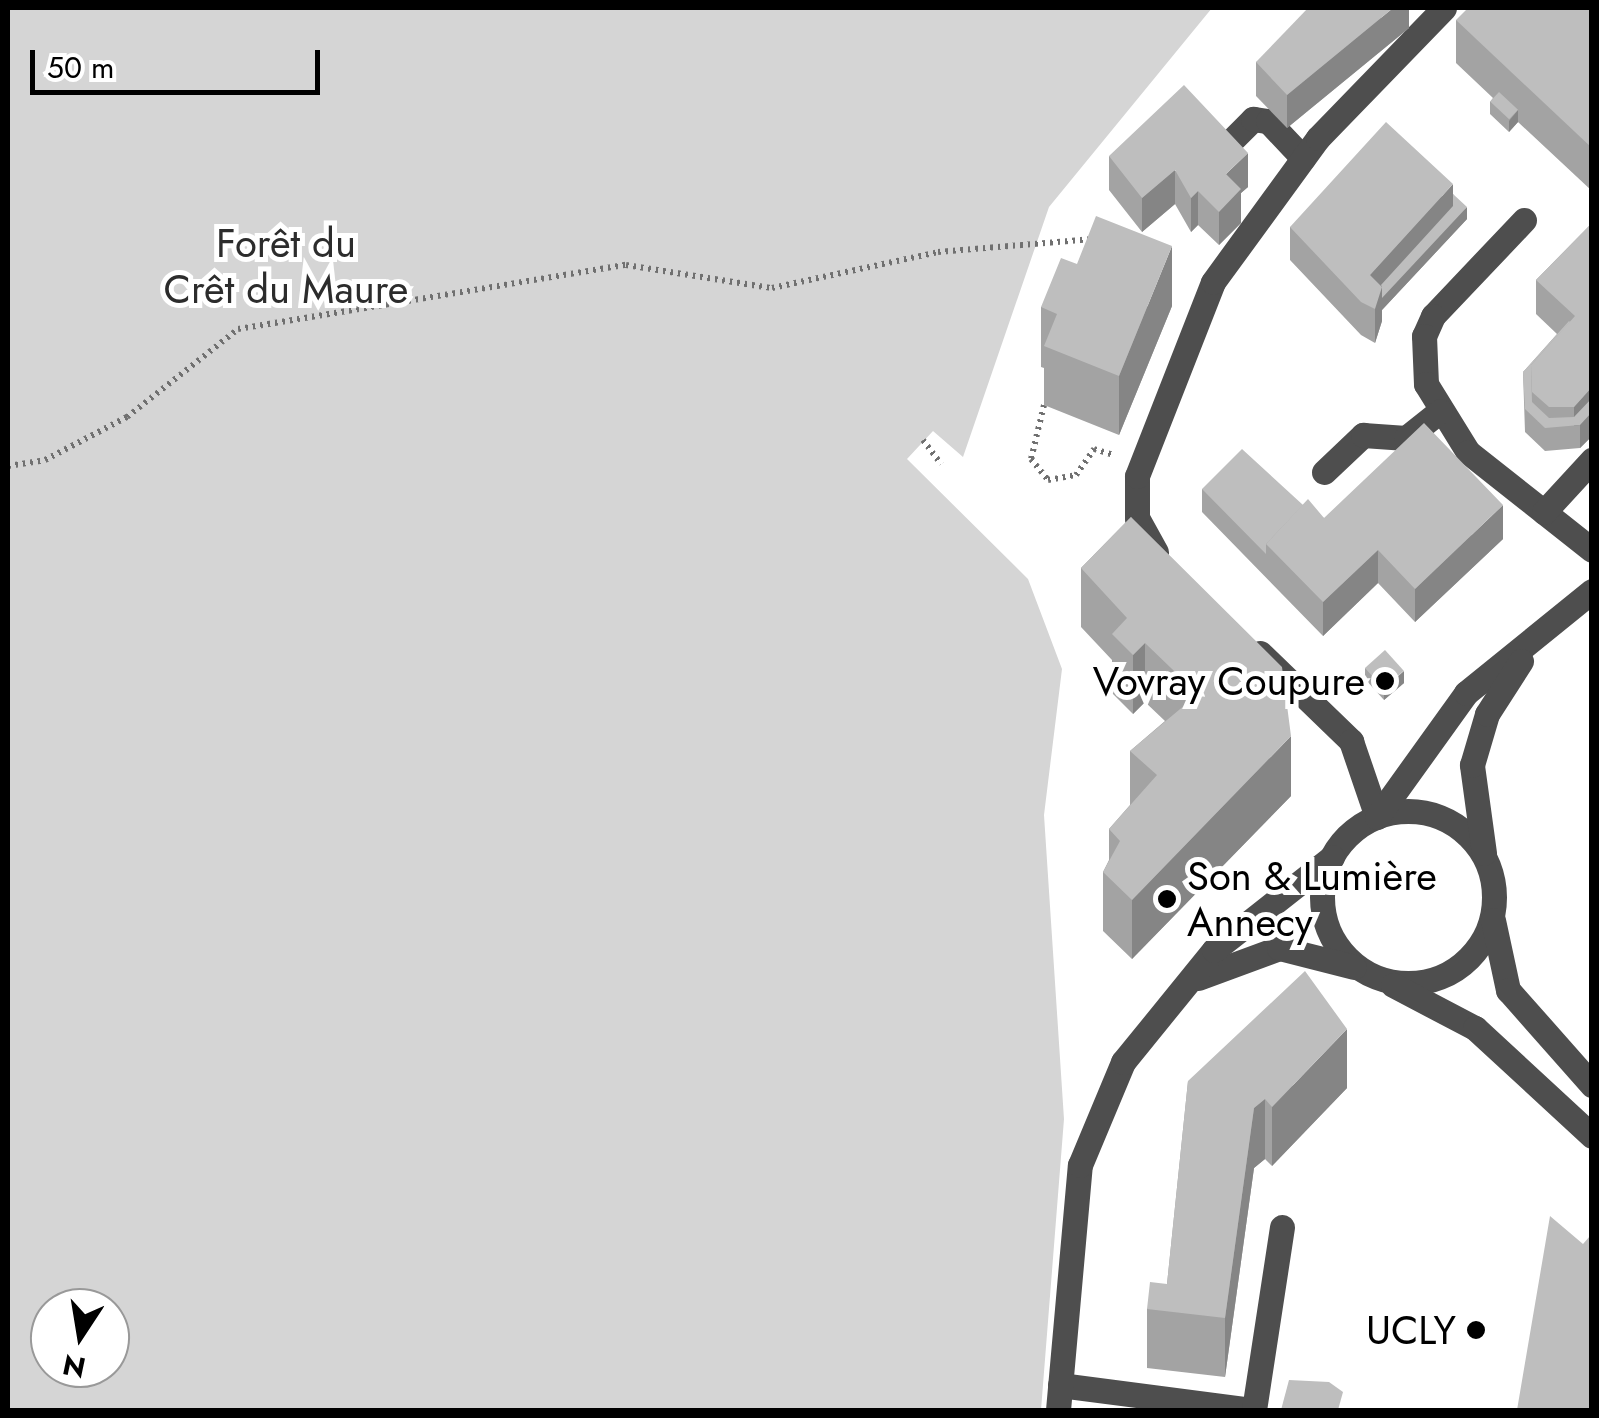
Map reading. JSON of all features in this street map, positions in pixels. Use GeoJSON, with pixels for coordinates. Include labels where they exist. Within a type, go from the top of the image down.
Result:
{"type":"FeatureCollection","features":[{"type":"Feature","properties":{"kind":"street"},"geometry":{"type":"LineString","coordinates":[[1182,577],[1140,528],[1136,476],[1213,282],[1303,158],[1444,8]]}},
{"type":"Feature","properties":{"kind":"street"},"geometry":{"type":"LineString","coordinates":[[1227,145],[1253,119],[1268,121],[1303,158]]}},
{"type":"Feature","properties":{"kind":"street"},"geometry":{"type":"LineString","coordinates":[[1524,220],[1424,336],[1426,384],[1468,452],[1592,550]]}},
{"type":"Feature","properties":{"kind":"street"},"geometry":{"type":"LineString","coordinates":[[1324,472],[1363,435],[1406,438],[1440,410]]}},
{"type":"Feature","properties":{"kind":"street"},"geometry":{"type":"LineString","coordinates":[[1544,512],[1592,460]]}},
{"type":"Feature","properties":{"kind":"street"},"geometry":{"type":"LineString","coordinates":[[1282,1227],[1253,1410],[1059,1398],[1092,1128],[1148,1024],[1214,950],[1332,858],[1377,817],[1466,694],[1529,648],[1592,591]]}},
{"type":"Feature","properties":{"kind":"street"},"geometry":{"type":"LineString","coordinates":[[1238,632],[1351,741],[1377,817]]}},
{"type":"Feature","properties":{"kind":"street"},"geometry":{"type":"LineString","coordinates":[[1529,648],[1487,714],[1472,765],[1493,914],[1508,990],[1592,1085]]}},
{"type":"Feature","properties":{"kind":"street"},"geometry":{"type":"LineString","coordinates":[[1377,817],[1441,818],[1487,863]]}},
{"type":"Feature","properties":{"kind":"street"},"geometry":{"type":"LineString","coordinates":[[1332,858],[1323,894],[1329,932],[1371,974],[1447,974],[1476,948],[1493,914]]}},
{"type":"Feature","properties":{"kind":"street"},"geometry":{"type":"LineString","coordinates":[[1185,985],[1279,948],[1371,974],[1475,1028],[1592,1136]]}},
{"type":"Feature","properties":{"kind":"path"},"geometry":{"type":"LineString","coordinates":[[8,466],[45,460],[127,417],[238,329],[626,265],[772,288],[938,252],[1102,238]]}},
{"type":"Feature","properties":{"kind":"path"},"geometry":{"type":"LineString","coordinates":[[1044,405],[1034,470],[1063,483],[1094,450]]}},
{"type":"Feature","properties":{"kind":"path"},"geometry":{"type":"LineString","coordinates":[[923,440],[941,464]]}},
{"type":"Feature","properties":{"kind":"green space","name":"Forêt du Crêt du Maure"},"geometry":{"type":"Polygon","coordinates":[[[8,8],[1212,8],[1049,207],[963,457],[933,431],[907,459],[1028,579],[1062,669],[1044,815],[1064,1119],[1041,1410],[8,1410],[8,8]]]}},
{"type":"Feature","properties":{"kind":"building"},"geometry":{"type":"Polygon","coordinates":[[[1308,8],[1393,8],[1287,95],[1256,62],[1308,8]]]}},
{"type":"Feature","properties":{"kind":"building"},"geometry":{"type":"Polygon","coordinates":[[[1468,8],[1592,8],[1592,148],[1456,20],[1468,8]]]}},
{"type":"Feature","properties":{"kind":"building"},"geometry":{"type":"Polygon","coordinates":[[[1184,85],[1248,153],[1226,174],[1241,189],[1219,212],[1198,191],[1191,198],[1175,170],[1142,198],[1109,156],[1184,85]]]}},
{"type":"Feature","properties":{"kind":"building"},"geometry":{"type":"Polygon","coordinates":[[[1499,92],[1518,110],[1509,119],[1490,102],[1499,92]]]}},
{"type":"Feature","properties":{"kind":"building"},"geometry":{"type":"Polygon","coordinates":[[[1386,122],[1453,184],[1370,275],[1382,287],[1375,309],[1361,302],[1290,227],[1386,122]]]}},
{"type":"Feature","properties":{"kind":"building"},"geometry":{"type":"Polygon","coordinates":[[[1453,194],[1467,207],[1382,298],[1381,285],[1453,206],[1453,194]]]}},
{"type":"Feature","properties":{"kind":"building"},"geometry":{"type":"Polygon","coordinates":[[[1096,216],[1172,246],[1119,376],[1044,346],[1057,314],[1041,307],[1061,258],[1077,264],[1096,216]]]}},
{"type":"Feature","properties":{"kind":"building"},"geometry":{"type":"Polygon","coordinates":[[[1592,223],[1592,387],[1574,407],[1549,407],[1532,392],[1531,365],[1575,316],[1536,280],[1592,223]]]}},
{"type":"Feature","properties":{"kind":"building"},"geometry":{"type":"Polygon","coordinates":[[[1569,321],[1531,365],[1532,402],[1549,418],[1574,417],[1592,398],[1592,412],[1580,425],[1545,428],[1525,409],[1523,372],[1569,321]]]}},
{"type":"Feature","properties":{"kind":"building"},"geometry":{"type":"Polygon","coordinates":[[[1424,423],[1503,505],[1415,589],[1378,550],[1323,602],[1266,544],[1308,499],[1324,518],[1424,423]]]}},
{"type":"Feature","properties":{"kind":"building"},"geometry":{"type":"Polygon","coordinates":[[[1242,449],[1303,505],[1266,544],[1266,554],[1202,489],[1242,449]]]}},
{"type":"Feature","properties":{"kind":"building"},"geometry":{"type":"Polygon","coordinates":[[[1131,517],[1282,667],[1291,736],[1132,900],[1103,872],[1120,841],[1109,829],[1157,775],[1130,751],[1198,694],[1145,643],[1133,655],[1112,634],[1127,618],[1081,568],[1131,517]]]}},
{"type":"Feature","properties":{"kind":"building"},"geometry":{"type":"Polygon","coordinates":[[[1385,650],[1404,671],[1384,689],[1365,668],[1385,650]]]}},
{"type":"Feature","properties":{"kind":"building"},"geometry":{"type":"Polygon","coordinates":[[[1305,971],[1347,1029],[1272,1107],[1265,1099],[1254,1108],[1225,1318],[1147,1309],[1150,1282],[1167,1284],[1188,1081],[1305,971]]]}},
{"type":"Feature","properties":{"kind":"building"},"geometry":{"type":"Polygon","coordinates":[[[1550,1216],[1583,1244],[1592,1238],[1592,1410],[1517,1410],[1550,1216]]]}},
{"type":"Feature","properties":{"kind":"building"},"geometry":{"type":"Polygon","coordinates":[[[1289,1380],[1329,1382],[1343,1392],[1338,1410],[1281,1410],[1289,1380]]]}},
{"type":"Feature","properties":{"kind":"place","name":"Vovray Coupure"},"geometry":{"type":"Point","coordinates":[1385,681]}},
{"type":"Feature","properties":{"kind":"place","name":"Son & Lumière Annecy"},"geometry":{"type":"Point","coordinates":[1167,899]}},
{"type":"Feature","properties":{"kind":"place","name":"UCLY"},"geometry":{"type":"Point","coordinates":[1476,1330]}}]}
